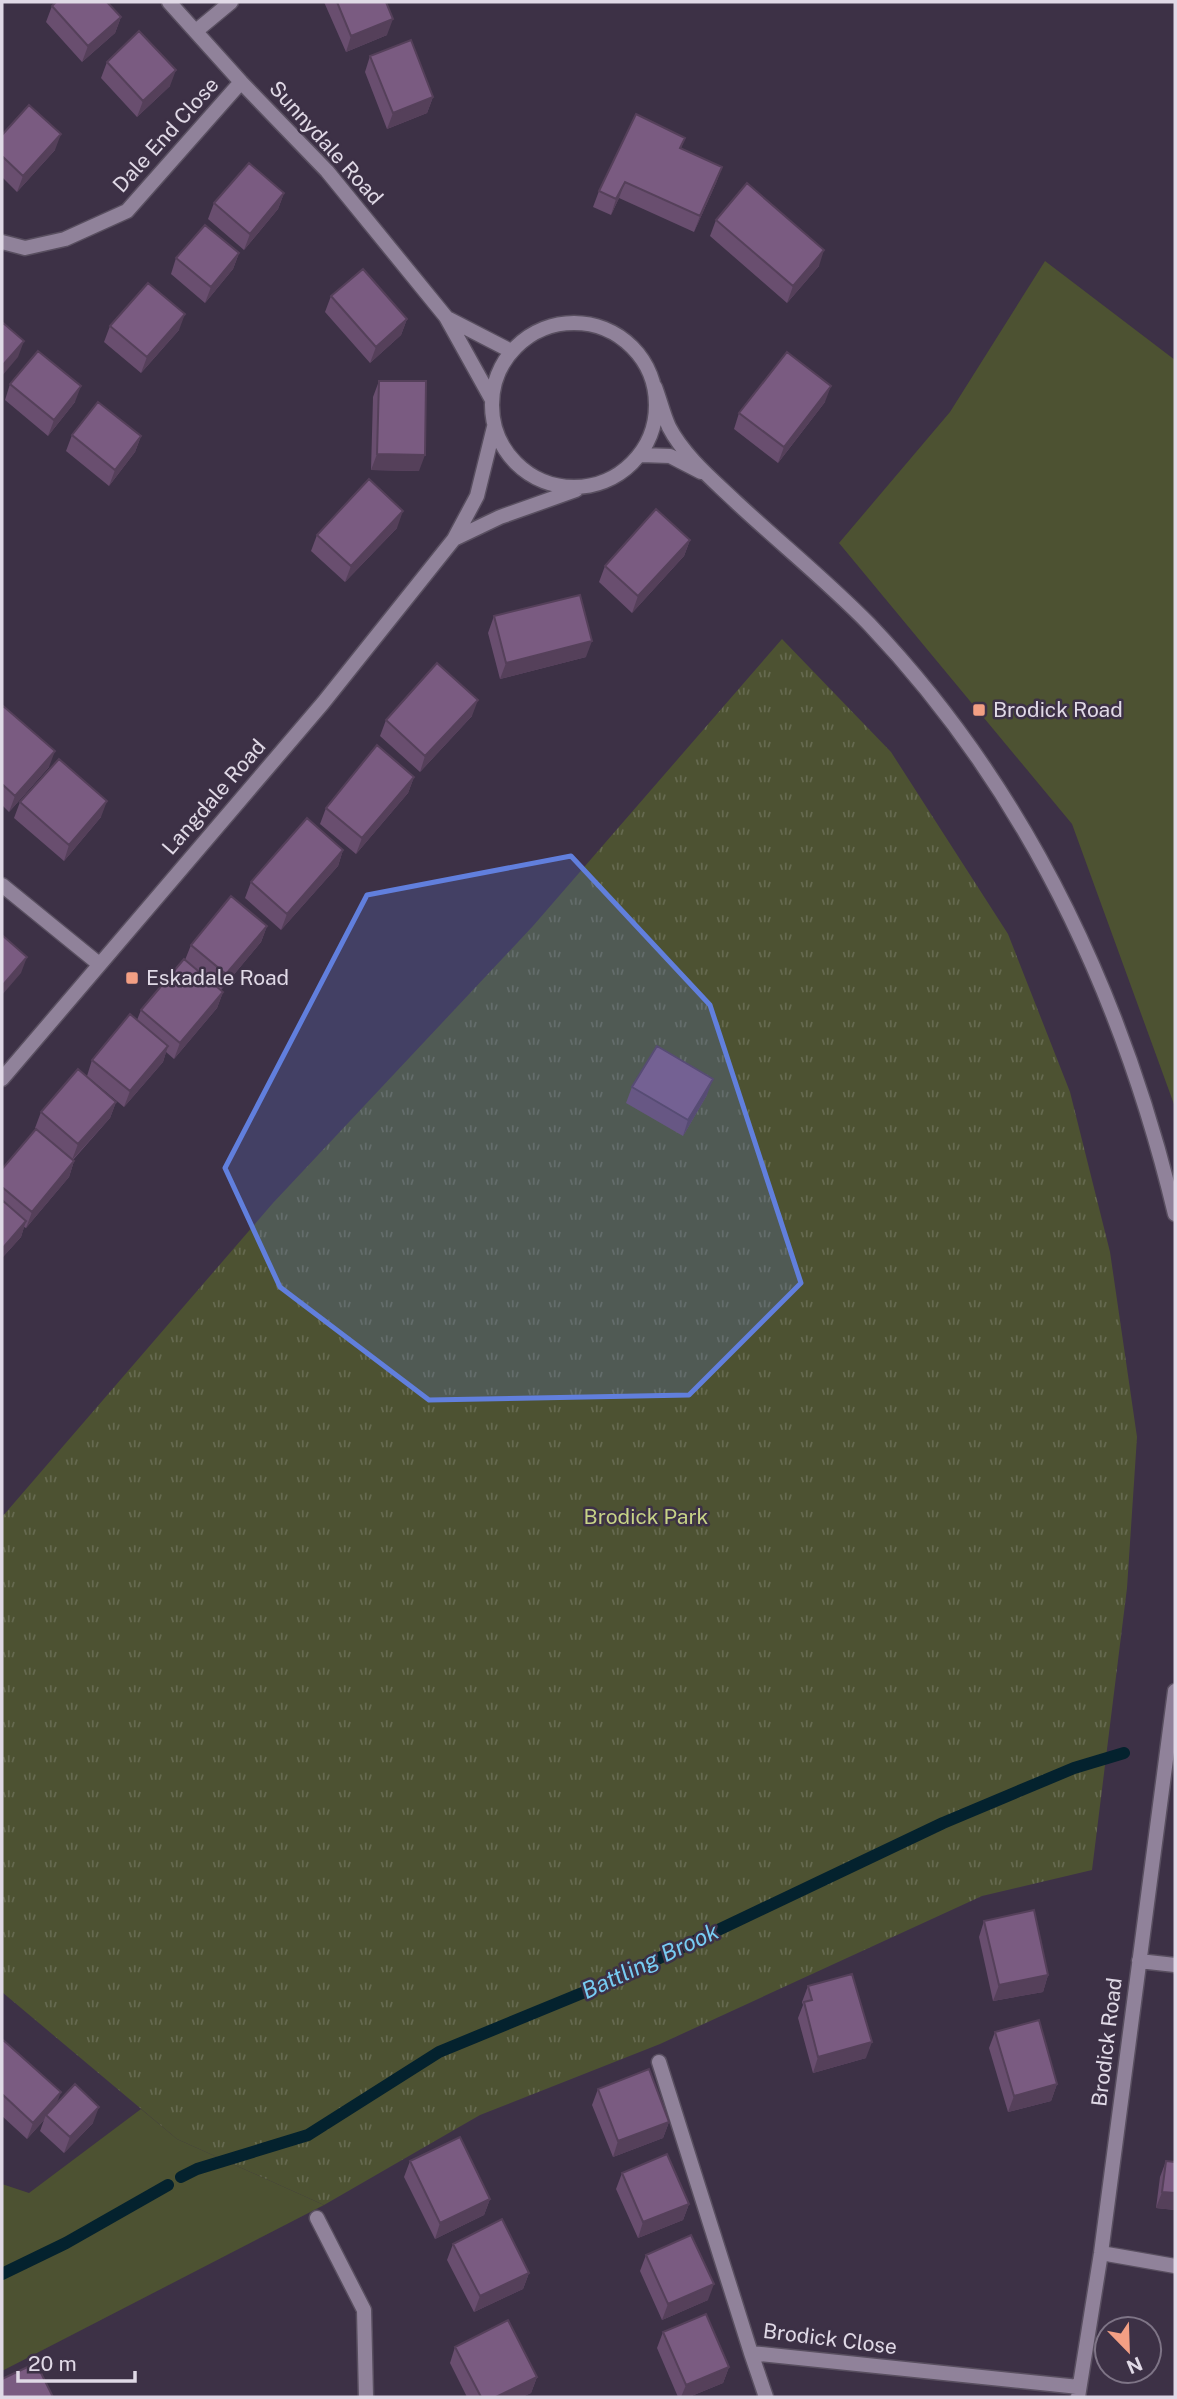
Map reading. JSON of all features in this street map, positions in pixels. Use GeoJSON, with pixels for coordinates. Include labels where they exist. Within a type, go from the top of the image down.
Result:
{"type":"FeatureCollection","features":[{"type":"Feature","properties":{"kind":"street","name":"Sunnydale Road"},"geometry":{"type":"LineString","coordinates":[[169,2],[241,82],[327,170],[446,317],[491,398]]}},
{"type":"Feature","properties":{"kind":"street"},"geometry":{"type":"LineString","coordinates":[[196,31],[231,2]]}},
{"type":"Feature","properties":{"kind":"street","name":"Dale End Close"},"geometry":{"type":"LineString","coordinates":[[2,242],[25,248],[65,239],[127,211],[241,82]]}},
{"type":"Feature","properties":{"kind":"street","name":"Sunnydale Road"},"geometry":{"type":"LineString","coordinates":[[446,317],[511,351]]}},
{"type":"Feature","properties":{"kind":"street"},"geometry":{"type":"LineString","coordinates":[[655,387],[656,415],[640,455],[612,479],[581,488],[552,485],[522,470],[503,449],[494,427],[491,398],[496,376],[511,351],[526,338],[552,325],[584,323],[611,331],[627,341],[646,363],[655,387],[670,428],[706,474],[868,624],[956,725],[1029,835],[1094,965],[1157,1139],[1175,1214]]}},
{"type":"Feature","properties":{"kind":"street","name":"Langdale Road"},"geometry":{"type":"LineString","coordinates":[[2,1079],[323,703],[454,539],[477,496],[494,427]]}},
{"type":"Feature","properties":{"kind":"street"},"geometry":{"type":"LineString","coordinates":[[640,455],[670,456],[706,474]]}},
{"type":"Feature","properties":{"kind":"street","name":"Langdale Road"},"geometry":{"type":"LineString","coordinates":[[454,539],[500,517],[581,488]]}},
{"type":"Feature","properties":{"kind":"street"},"geometry":{"type":"LineString","coordinates":[[2,884],[99,964]]}},
{"type":"Feature","properties":{"kind":"street","name":"Brodick Road"},"geometry":{"type":"LineString","coordinates":[[1079,2392],[1101,2253],[1175,1691]]}},
{"type":"Feature","properties":{"kind":"street"},"geometry":{"type":"LineString","coordinates":[[1139,1961],[1175,1965]]}},
{"type":"Feature","properties":{"kind":"street","name":"Brodick Close"},"geometry":{"type":"LineString","coordinates":[[659,2062],[751,2353],[1079,2392]]}},
{"type":"Feature","properties":{"kind":"street"},"geometry":{"type":"LineString","coordinates":[[317,2218],[364,2310],[366,2397]]}},
{"type":"Feature","properties":{"kind":"street"},"geometry":{"type":"LineString","coordinates":[[1101,2253],[1175,2266]]}},
{"type":"Feature","properties":{"kind":"street"},"geometry":{"type":"LineString","coordinates":[[751,2353],[766,2397]]}},
{"type":"Feature","properties":{"kind":"highlighted area"},"geometry":{"type":"Polygon","coordinates":[[[571,856],[710,1005],[801,1283],[689,1395],[429,1400],[280,1287],[225,1168],[367,895],[571,856]]]}},
{"type":"Feature","properties":{"kind":"green space"},"geometry":{"type":"Polygon","coordinates":[[[1045,261],[1175,360],[1175,1107],[1072,824],[839,543],[950,412],[1045,261]]]}},
{"type":"Feature","properties":{"kind":"green space","name":"Brodick Park"},"geometry":{"type":"Polygon","coordinates":[[[782,639],[891,752],[1008,934],[1070,1092],[1110,1252],[1137,1437],[1127,1588],[1092,1870],[982,1896],[660,2044],[480,2115],[324,2205],[177,2139],[2,1992],[2,1517],[273,1203],[533,926],[782,639]]]}},
{"type":"Feature","properties":{"kind":"green space"},"geometry":{"type":"Polygon","coordinates":[[[141,2109],[177,2139],[324,2205],[2,2371],[2,2184],[29,2193],[141,2109]]]}},
{"type":"Feature","properties":{"kind":"building"},"geometry":{"type":"Polygon","coordinates":[[[56,2],[107,2],[121,17],[88,46],[52,6],[56,2]]]}},
{"type":"Feature","properties":{"kind":"building"},"geometry":{"type":"Polygon","coordinates":[[[337,2],[386,2],[393,19],[351,36],[337,2]]]}},
{"type":"Feature","properties":{"kind":"building"},"geometry":{"type":"Polygon","coordinates":[[[139,31],[176,70],[143,101],[107,62],[139,31]]]}},
{"type":"Feature","properties":{"kind":"building"},"geometry":{"type":"Polygon","coordinates":[[[411,40],[433,97],[393,113],[370,56],[411,40]]]}},
{"type":"Feature","properties":{"kind":"building"},"geometry":{"type":"Polygon","coordinates":[[[29,105],[61,134],[23,176],[2,156],[2,135],[29,105]]]}},
{"type":"Feature","properties":{"kind":"building"},"geometry":{"type":"Polygon","coordinates":[[[636,114],[685,138],[680,148],[722,167],[700,216],[625,182],[616,199],[599,191],[636,114]]]}},
{"type":"Feature","properties":{"kind":"building"},"geometry":{"type":"Polygon","coordinates":[[[249,163],[284,193],[250,234],[214,203],[249,163]]]}},
{"type":"Feature","properties":{"kind":"building"},"geometry":{"type":"Polygon","coordinates":[[[747,183],[824,250],[793,286],[716,220],[747,183]]]}},
{"type":"Feature","properties":{"kind":"building"},"geometry":{"type":"Polygon","coordinates":[[[205,225],[239,253],[211,287],[176,258],[205,225]]]}},
{"type":"Feature","properties":{"kind":"building"},"geometry":{"type":"Polygon","coordinates":[[[363,269],[407,319],[376,347],[331,296],[363,269]]]}},
{"type":"Feature","properties":{"kind":"building"},"geometry":{"type":"Polygon","coordinates":[[[148,283],[185,314],[147,357],[110,326],[148,283]]]}},
{"type":"Feature","properties":{"kind":"building"},"geometry":{"type":"Polygon","coordinates":[[[2,322],[24,341],[2,366],[2,322]]]}},
{"type":"Feature","properties":{"kind":"building"},"geometry":{"type":"Polygon","coordinates":[[[38,351],[81,386],[54,420],[10,384],[38,351]]]}},
{"type":"Feature","properties":{"kind":"building"},"geometry":{"type":"Polygon","coordinates":[[[787,352],[831,386],[784,447],[739,413],[787,352]]]}},
{"type":"Feature","properties":{"kind":"building"},"geometry":{"type":"Polygon","coordinates":[[[379,381],[426,381],[425,455],[377,454],[379,381]]]}},
{"type":"Feature","properties":{"kind":"building"},"geometry":{"type":"Polygon","coordinates":[[[98,402],[141,436],[115,470],[72,435],[98,402]]]}},
{"type":"Feature","properties":{"kind":"building"},"geometry":{"type":"Polygon","coordinates":[[[369,479],[403,511],[351,566],[317,535],[369,479]]]}},
{"type":"Feature","properties":{"kind":"building"},"geometry":{"type":"Polygon","coordinates":[[[656,509],[690,540],[638,596],[605,566],[656,509]]]}},
{"type":"Feature","properties":{"kind":"building"},"geometry":{"type":"Polygon","coordinates":[[[580,595],[592,641],[506,663],[494,616],[580,595]]]}},
{"type":"Feature","properties":{"kind":"building"},"geometry":{"type":"Polygon","coordinates":[[[437,663],[478,700],[425,756],[386,720],[437,663]]]}},
{"type":"Feature","properties":{"kind":"building"},"geometry":{"type":"Polygon","coordinates":[[[2,705],[55,751],[15,796],[2,784],[2,705]]]}},
{"type":"Feature","properties":{"kind":"building"},"geometry":{"type":"Polygon","coordinates":[[[377,745],[414,777],[362,838],[326,808],[377,745]]]}},
{"type":"Feature","properties":{"kind":"building"},"geometry":{"type":"Polygon","coordinates":[[[59,759],[107,801],[69,845],[20,802],[59,759]]]}},
{"type":"Feature","properties":{"kind":"building"},"geometry":{"type":"Polygon","coordinates":[[[307,818],[343,850],[287,914],[251,882],[307,818]]]}},
{"type":"Feature","properties":{"kind":"building"},"geometry":{"type":"Polygon","coordinates":[[[231,896],[267,926],[226,974],[191,945],[231,896]]]}},
{"type":"Feature","properties":{"kind":"building"},"geometry":{"type":"Polygon","coordinates":[[[2,935],[27,957],[2,986],[2,935]]]}},
{"type":"Feature","properties":{"kind":"building"},"geometry":{"type":"Polygon","coordinates":[[[184,959],[223,992],[180,1043],[141,1010],[184,959]]]}},
{"type":"Feature","properties":{"kind":"building"},"geometry":{"type":"Polygon","coordinates":[[[130,1014],[168,1046],[130,1091],[92,1060],[130,1014]]]}},
{"type":"Feature","properties":{"kind":"building"},"geometry":{"type":"Polygon","coordinates":[[[657,1046],[713,1079],[688,1120],[632,1087],[657,1046]]]}},
{"type":"Feature","properties":{"kind":"building"},"geometry":{"type":"Polygon","coordinates":[[[78,1069],[116,1102],[78,1144],[41,1112],[78,1069]]]}},
{"type":"Feature","properties":{"kind":"building"},"geometry":{"type":"Polygon","coordinates":[[[36,1129],[74,1161],[32,1212],[2,1187],[2,1169],[36,1129]]]}},
{"type":"Feature","properties":{"kind":"building"},"geometry":{"type":"Polygon","coordinates":[[[2,1200],[26,1221],[2,1249],[2,1200]]]}},
{"type":"Feature","properties":{"kind":"building"},"geometry":{"type":"Polygon","coordinates":[[[1034,1910],[1048,1975],[999,1985],[984,1921],[1034,1910]]]}},
{"type":"Feature","properties":{"kind":"building"},"geometry":{"type":"Polygon","coordinates":[[[852,1974],[872,2042],[818,2057],[804,2002],[812,2000],[808,1986],[852,1974]]]}},
{"type":"Feature","properties":{"kind":"building"},"geometry":{"type":"Polygon","coordinates":[[[1039,2020],[1057,2084],[1014,2096],[995,2032],[1039,2020]]]}},
{"type":"Feature","properties":{"kind":"building"},"geometry":{"type":"Polygon","coordinates":[[[2,2039],[61,2092],[33,2123],[2,2094],[2,2039]]]}},
{"type":"Feature","properties":{"kind":"building"},"geometry":{"type":"Polygon","coordinates":[[[649,2069],[669,2122],[618,2141],[598,2089],[649,2069]]]}},
{"type":"Feature","properties":{"kind":"building"},"geometry":{"type":"Polygon","coordinates":[[[75,2084],[99,2107],[70,2137],[46,2115],[75,2084]]]}},
{"type":"Feature","properties":{"kind":"building"},"geometry":{"type":"Polygon","coordinates":[[[460,2137],[490,2199],[440,2223],[410,2161],[460,2137]]]}},
{"type":"Feature","properties":{"kind":"building"},"geometry":{"type":"Polygon","coordinates":[[[667,2154],[689,2204],[643,2222],[622,2173],[667,2154]]]}},
{"type":"Feature","properties":{"kind":"building"},"geometry":{"type":"Polygon","coordinates":[[[1166,2161],[1175,2162],[1175,2193],[1162,2192],[1166,2161]]]}},
{"type":"Feature","properties":{"kind":"building"},"geometry":{"type":"Polygon","coordinates":[[[502,2219],[529,2273],[480,2296],[453,2244],[502,2219]]]}},
{"type":"Feature","properties":{"kind":"building"},"geometry":{"type":"Polygon","coordinates":[[[691,2235],[714,2284],[668,2304],[646,2255],[691,2235]]]}},
{"type":"Feature","properties":{"kind":"building"},"geometry":{"type":"Polygon","coordinates":[[[706,2314],[729,2367],[686,2385],[663,2332],[706,2314]]]}},
{"type":"Feature","properties":{"kind":"building"},"geometry":{"type":"Polygon","coordinates":[[[508,2320],[537,2377],[496,2397],[481,2397],[455,2347],[508,2320]]]}},
{"type":"Feature","properties":{"kind":"building"},"geometry":{"type":"Polygon","coordinates":[[[36,2363],[53,2397],[2,2397],[2,2379],[36,2363]]]}},
{"type":"Feature","properties":{"kind":"waterway","name":"Battling Brook"},"geometry":{"type":"LineString","coordinates":[[181,2177],[197,2169],[308,2135],[439,2052],[609,1982],[943,1823],[1074,1768],[1124,1753]]}},
{"type":"Feature","properties":{"kind":"waterway","name":"Battling Brook"},"geometry":{"type":"LineString","coordinates":[[2,2274],[66,2243],[168,2185]]}},
{"type":"Feature","properties":{"kind":"place","name":"Brodick Road"},"geometry":{"type":"Point","coordinates":[979,710]}},
{"type":"Feature","properties":{"kind":"place","name":"Eskadale Road"},"geometry":{"type":"Point","coordinates":[132,978]}}]}
